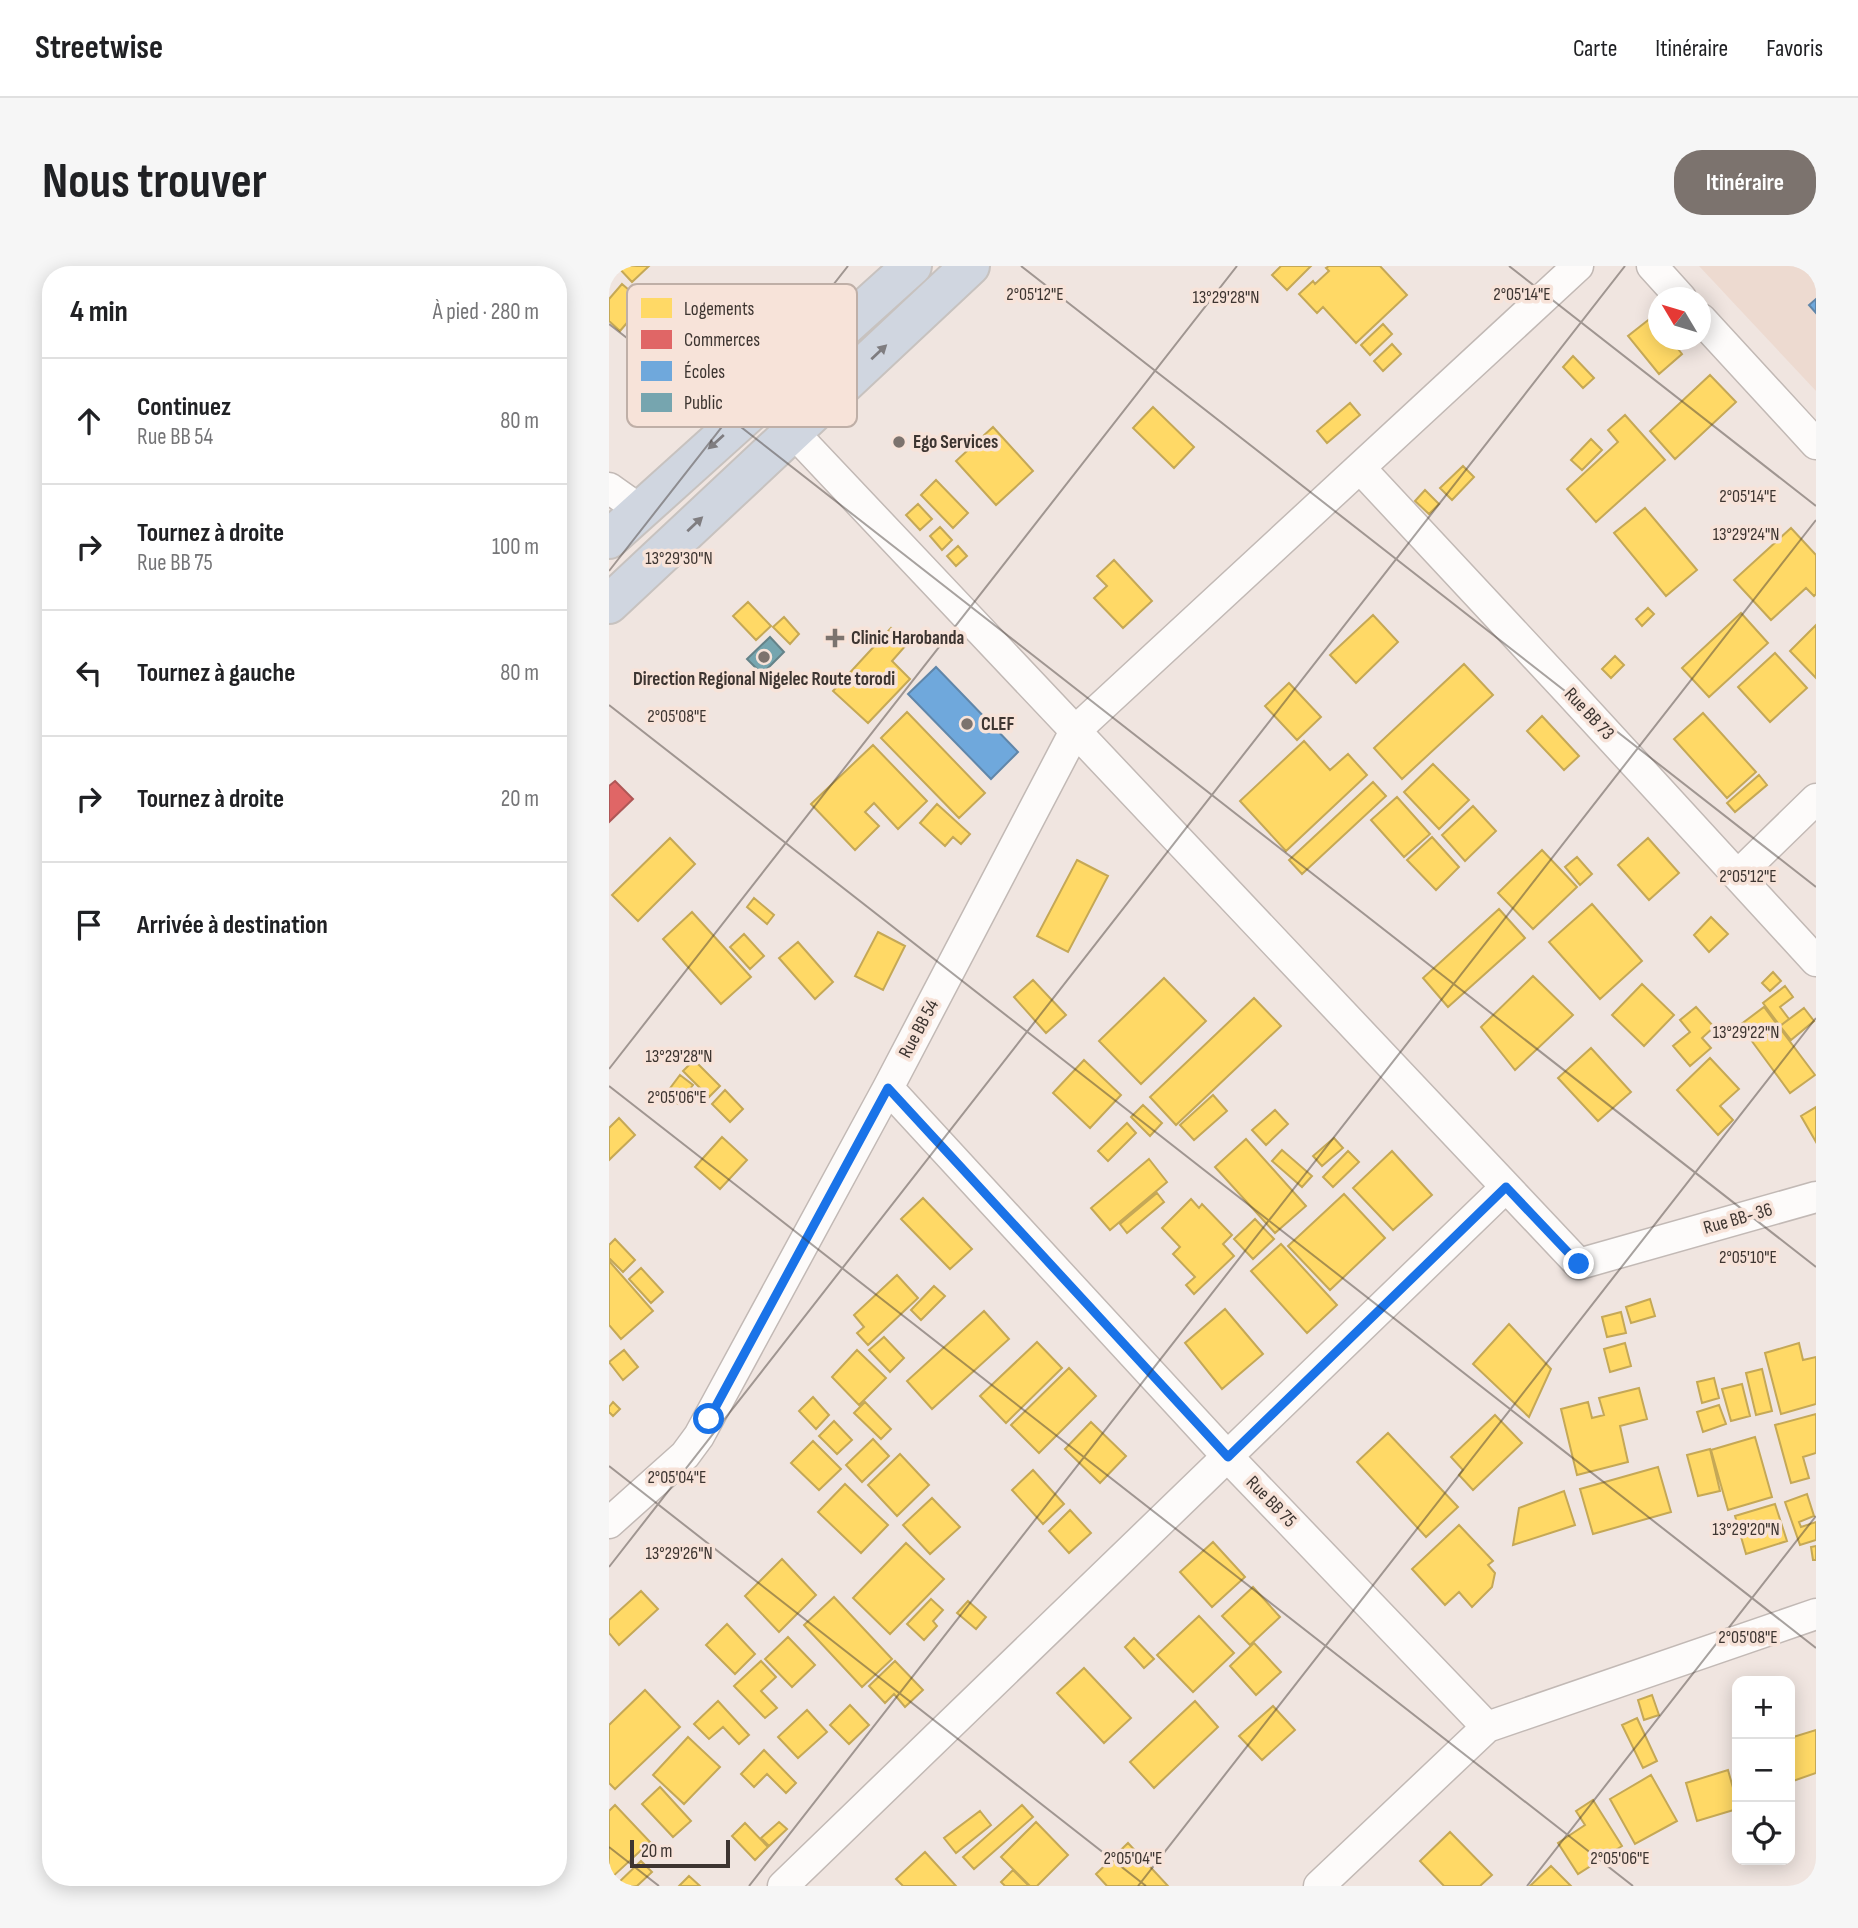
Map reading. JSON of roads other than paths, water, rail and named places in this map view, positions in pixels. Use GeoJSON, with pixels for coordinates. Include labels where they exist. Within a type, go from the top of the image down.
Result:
{"type":"FeatureCollection","features":[{"type":"Feature","properties":{"kind":"highway"},"geometry":{"type":"LineString","coordinates":[[857,315],[912,266]]}},
{"type":"Feature","properties":{"kind":"highway"},"geometry":{"type":"LineString","coordinates":[[857,372],[970,266]]}},
{"type":"Feature","properties":{"kind":"highway"},"geometry":{"type":"LineString","coordinates":[[609,539],[733,427]]}},
{"type":"Feature","properties":{"kind":"highway"},"geometry":{"type":"LineString","coordinates":[[609,604],[798,427]]}},
{"type":"Feature","properties":{"kind":"street","name":"Rue BB 54"},"geometry":{"type":"LineString","coordinates":[[609,1523],[685,1455],[699,1436],[888,1088],[1075,732],[1578,266]]}},
{"type":"Feature","properties":{"kind":"street"},"geometry":{"type":"LineString","coordinates":[[1653,266],[1671,287]]}},
{"type":"Feature","properties":{"kind":"street"},"geometry":{"type":"LineString","coordinates":[[1711,331],[1816,444]]}},
{"type":"Feature","properties":{"kind":"street"},"geometry":{"type":"LineString","coordinates":[[783,1886],[1506,1187],[793,432]]}},
{"type":"Feature","properties":{"kind":"street","name":"Rue BB 73"},"geometry":{"type":"LineString","coordinates":[[1360,468],[1816,961]]}},
{"type":"Feature","properties":{"kind":"street"},"geometry":{"type":"LineString","coordinates":[[609,488],[640,510]]}},
{"type":"Feature","properties":{"kind":"street"},"geometry":{"type":"LineString","coordinates":[[1738,876],[1816,799]]}},
{"type":"Feature","properties":{"kind":"street","name":"Rue BB 75"},"geometry":{"type":"LineString","coordinates":[[888,1088],[1228,1457],[1487,1727]]}},
{"type":"Feature","properties":{"kind":"street","name":"Rue BB- 36"},"geometry":{"type":"LineString","coordinates":[[1506,1187],[1579,1264],[1816,1197]]}},
{"type":"Feature","properties":{"kind":"street"},"geometry":{"type":"LineString","coordinates":[[1319,1886],[1487,1727],[1816,1614]]}},
{"type":"Feature","properties":{"kind":"place","name":"Ego Services"},"geometry":{"type":"Point","coordinates":[899,442]}},
{"type":"Feature","properties":{"kind":"place","name":"Clinic Harobanda"},"geometry":{"type":"Point","coordinates":[835,638]}},
{"type":"Feature","properties":{"kind":"place","name":"Direction Regional Nigelec Route torodi"},"geometry":{"type":"Point","coordinates":[764,657]}},
{"type":"Feature","properties":{"kind":"place","name":"CLEF"},"geometry":{"type":"Point","coordinates":[967,724]}}]}
